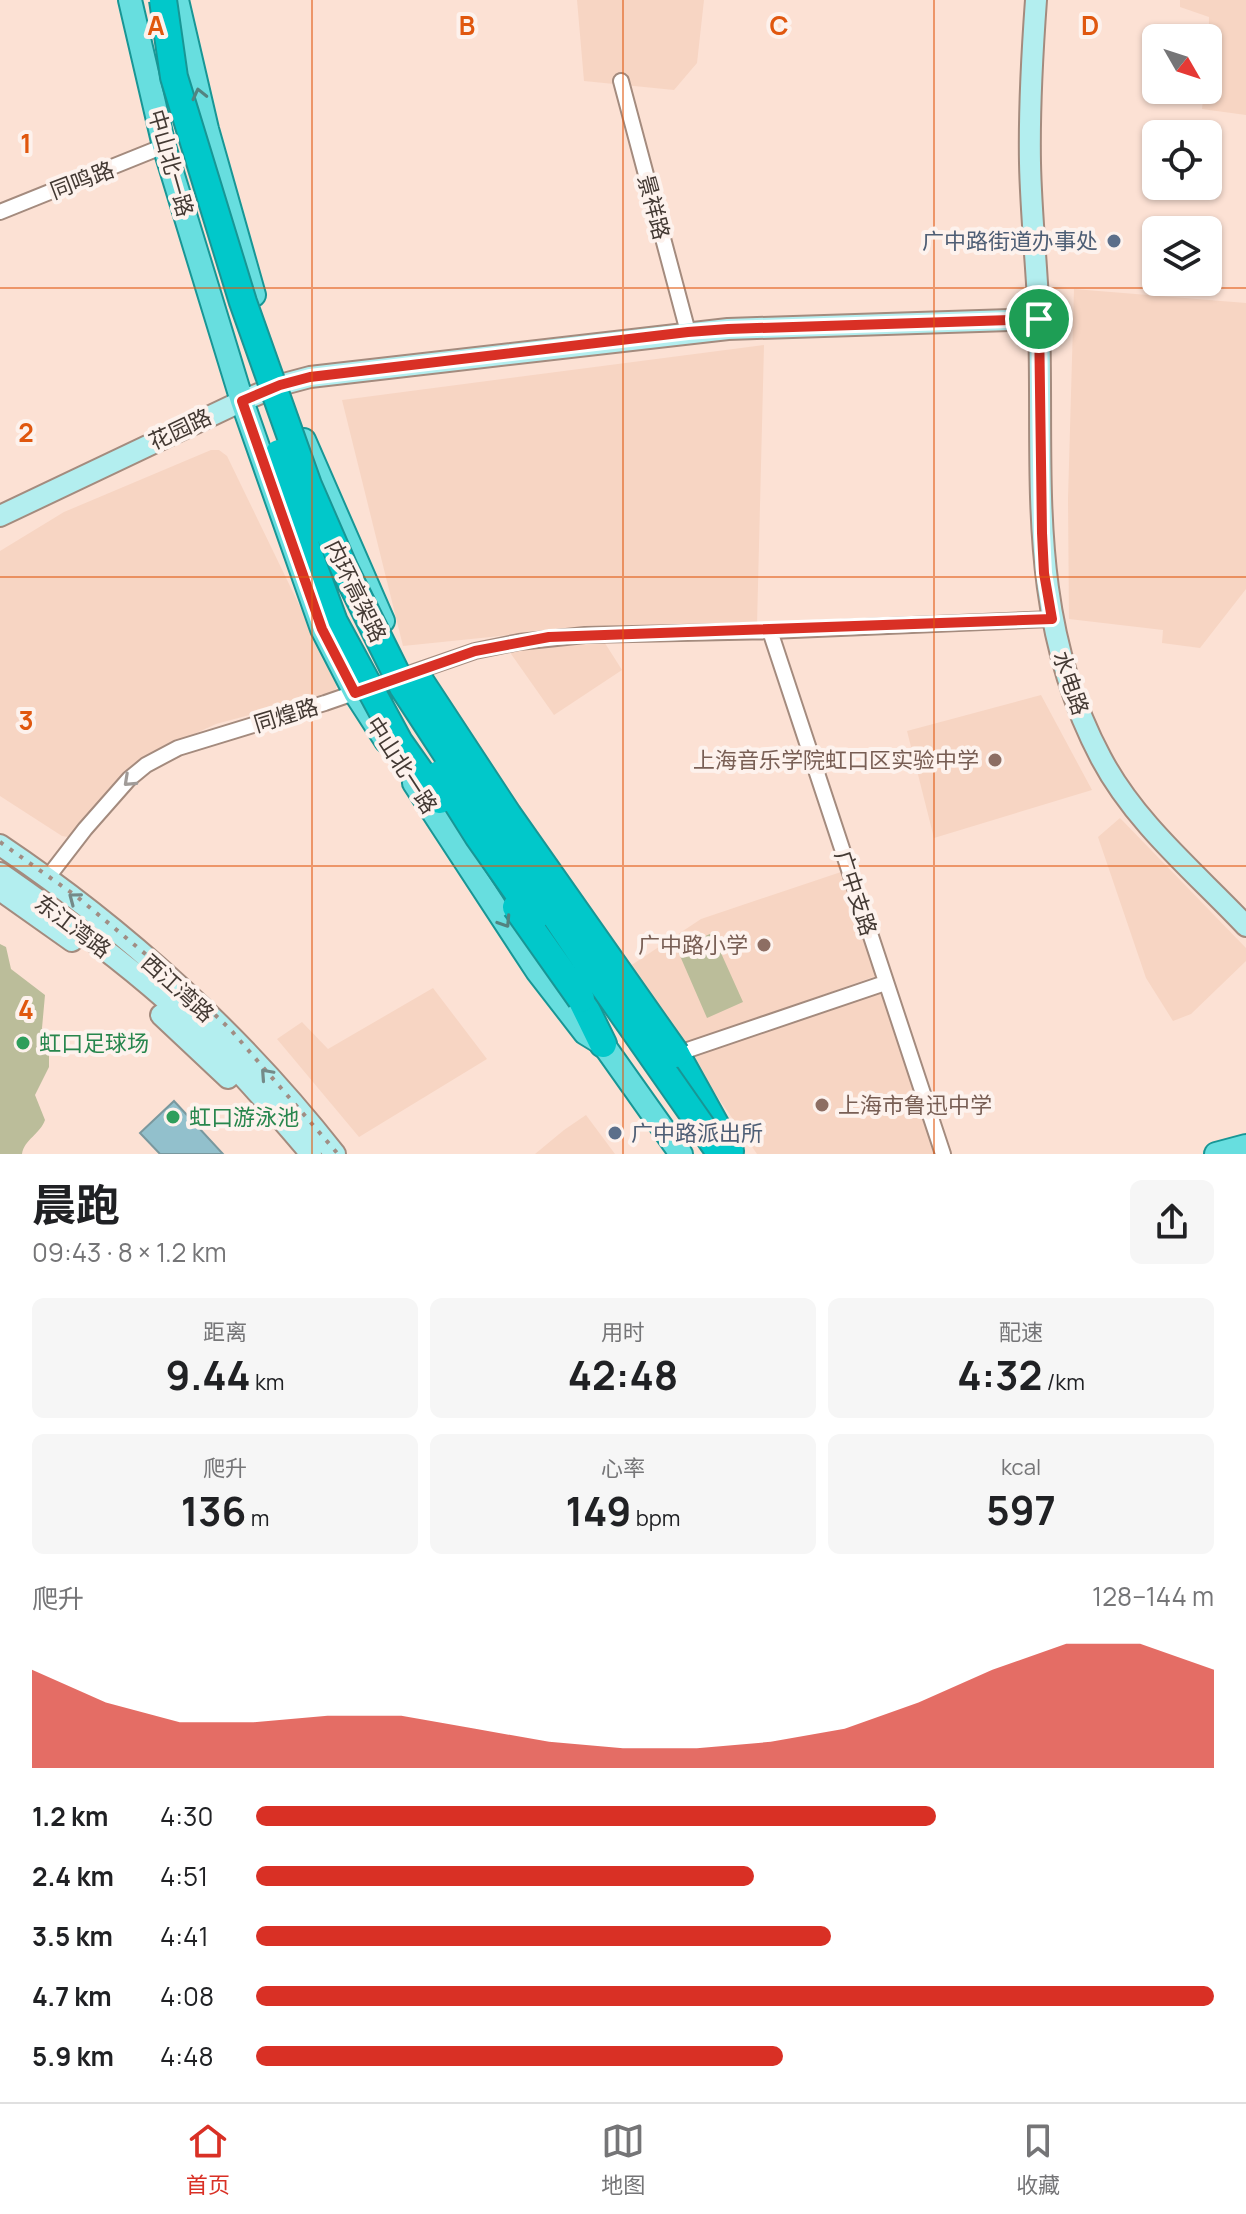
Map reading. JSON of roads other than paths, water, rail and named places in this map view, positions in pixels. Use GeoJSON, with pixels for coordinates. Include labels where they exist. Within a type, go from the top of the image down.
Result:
{"type":"FeatureCollection","features":[{"type":"Feature","properties":{"kind":"highway","name":"内环高架路"},"geometry":{"type":"LineString","coordinates":[[148,0],[160,81],[227,302],[271,427],[337,589],[390,697],[478,836],[704,1154]]}},
{"type":"Feature","properties":{"kind":"highway","name":"内环高架路"},"geometry":{"type":"LineString","coordinates":[[163,0],[174,77],[243,302],[308,485],[345,570],[403,687],[579,951],[721,1154]]}},
{"type":"Feature","properties":{"kind":"highway"},"geometry":{"type":"LineString","coordinates":[[271,427],[306,546],[334,622],[399,742],[581,999],[603,1044]]}},
{"type":"Feature","properties":{"kind":"highway"},"geometry":{"type":"LineString","coordinates":[[345,570],[508,815],[676,1054],[732,1154]]}},
{"type":"Feature","properties":{"kind":"main road","name":"中山北一路"},"geometry":{"type":"LineString","coordinates":[[130,0],[164,146],[242,401],[322,629],[355,693],[537,971],[585,1033],[603,1044],[681,1154]]}},
{"type":"Feature","properties":{"kind":"main road","name":"中山北一路"},"geometry":{"type":"LineString","coordinates":[[177,0],[207,129],[280,385],[406,673],[440,728],[732,1154]]}},
{"type":"Feature","properties":{"kind":"main road","name":"水电路"},"geometry":{"type":"LineString","coordinates":[[1036,0],[1029,92],[1030,178],[1039,319],[1042,533],[1044,573],[1052,619],[1065,670],[1081,713],[1121,792],[1146,823],[1246,926]]}},
{"type":"Feature","properties":{"kind":"main road","name":"花园路"},"geometry":{"type":"LineString","coordinates":[[0,516],[242,401],[280,385],[310,377],[688,332],[1039,319]]}},
{"type":"Feature","properties":{"kind":"main road","name":"西江湾路"},"geometry":{"type":"LineString","coordinates":[[0,845],[48,877],[101,919],[190,997],[229,1034],[335,1154]]}},
{"type":"Feature","properties":{"kind":"main road","name":"东江湾路"},"geometry":{"type":"LineString","coordinates":[[0,873],[48,906],[163,998],[218,1050],[311,1154]]}},
{"type":"Feature","properties":{"kind":"main road","name":"东江湾路"},"geometry":{"type":"LineString","coordinates":[[0,890],[112,972],[152,1006],[240,1090],[295,1154]]}},
{"type":"Feature","properties":{"kind":"main road"},"geometry":{"type":"LineString","coordinates":[[1216,1154],[1246,1146]]}},
{"type":"Feature","properties":{"kind":"street","name":"景祥路"},"geometry":{"type":"LineString","coordinates":[[621,81],[688,332]]}},
{"type":"Feature","properties":{"kind":"street","name":"同鸣路"},"geometry":{"type":"LineString","coordinates":[[0,212],[164,146]]}},
{"type":"Feature","properties":{"kind":"street","name":"同煌路"},"geometry":{"type":"LineString","coordinates":[[48,877],[129,779],[146,765],[178,748],[355,693],[475,651],[549,637],[1052,619]]}},
{"type":"Feature","properties":{"kind":"street","name":"广中支路"},"geometry":{"type":"LineString","coordinates":[[770,631],[943,1154]]}},
{"type":"Feature","properties":{"kind":"street"},"geometry":{"type":"LineString","coordinates":[[676,1054],[885,983]]}},
{"type":"Feature","properties":{"kind":"water","name":"虹口游泳池"},"geometry":{"type":"Polygon","coordinates":[[[174,1101],[223,1154],[160,1154],[140,1133],[174,1101]]]}},
{"type":"Feature","properties":{"kind":"railway"},"geometry":{"type":"LineString","coordinates":[[0,842],[76,896],[191,992],[230,1029],[338,1154]]}},
{"type":"Feature","properties":{"kind":"place","name":"广中路街道办事处"},"geometry":{"type":"Point","coordinates":[1114,241]}},
{"type":"Feature","properties":{"kind":"place","name":"上海音乐学院虹口区实验中学"},"geometry":{"type":"Point","coordinates":[995,760]}},
{"type":"Feature","properties":{"kind":"place","name":"广中路小学"},"geometry":{"type":"Point","coordinates":[764,945]}},
{"type":"Feature","properties":{"kind":"place","name":"虹口足球场"},"geometry":{"type":"Point","coordinates":[23,1043]}},
{"type":"Feature","properties":{"kind":"place","name":"上海市鲁迅中学"},"geometry":{"type":"Point","coordinates":[822,1105]}},
{"type":"Feature","properties":{"kind":"place","name":"虹口游泳池"},"geometry":{"type":"Point","coordinates":[173,1117]}},
{"type":"Feature","properties":{"kind":"place","name":"广中路派出所"},"geometry":{"type":"Point","coordinates":[615,1133]}}]}
